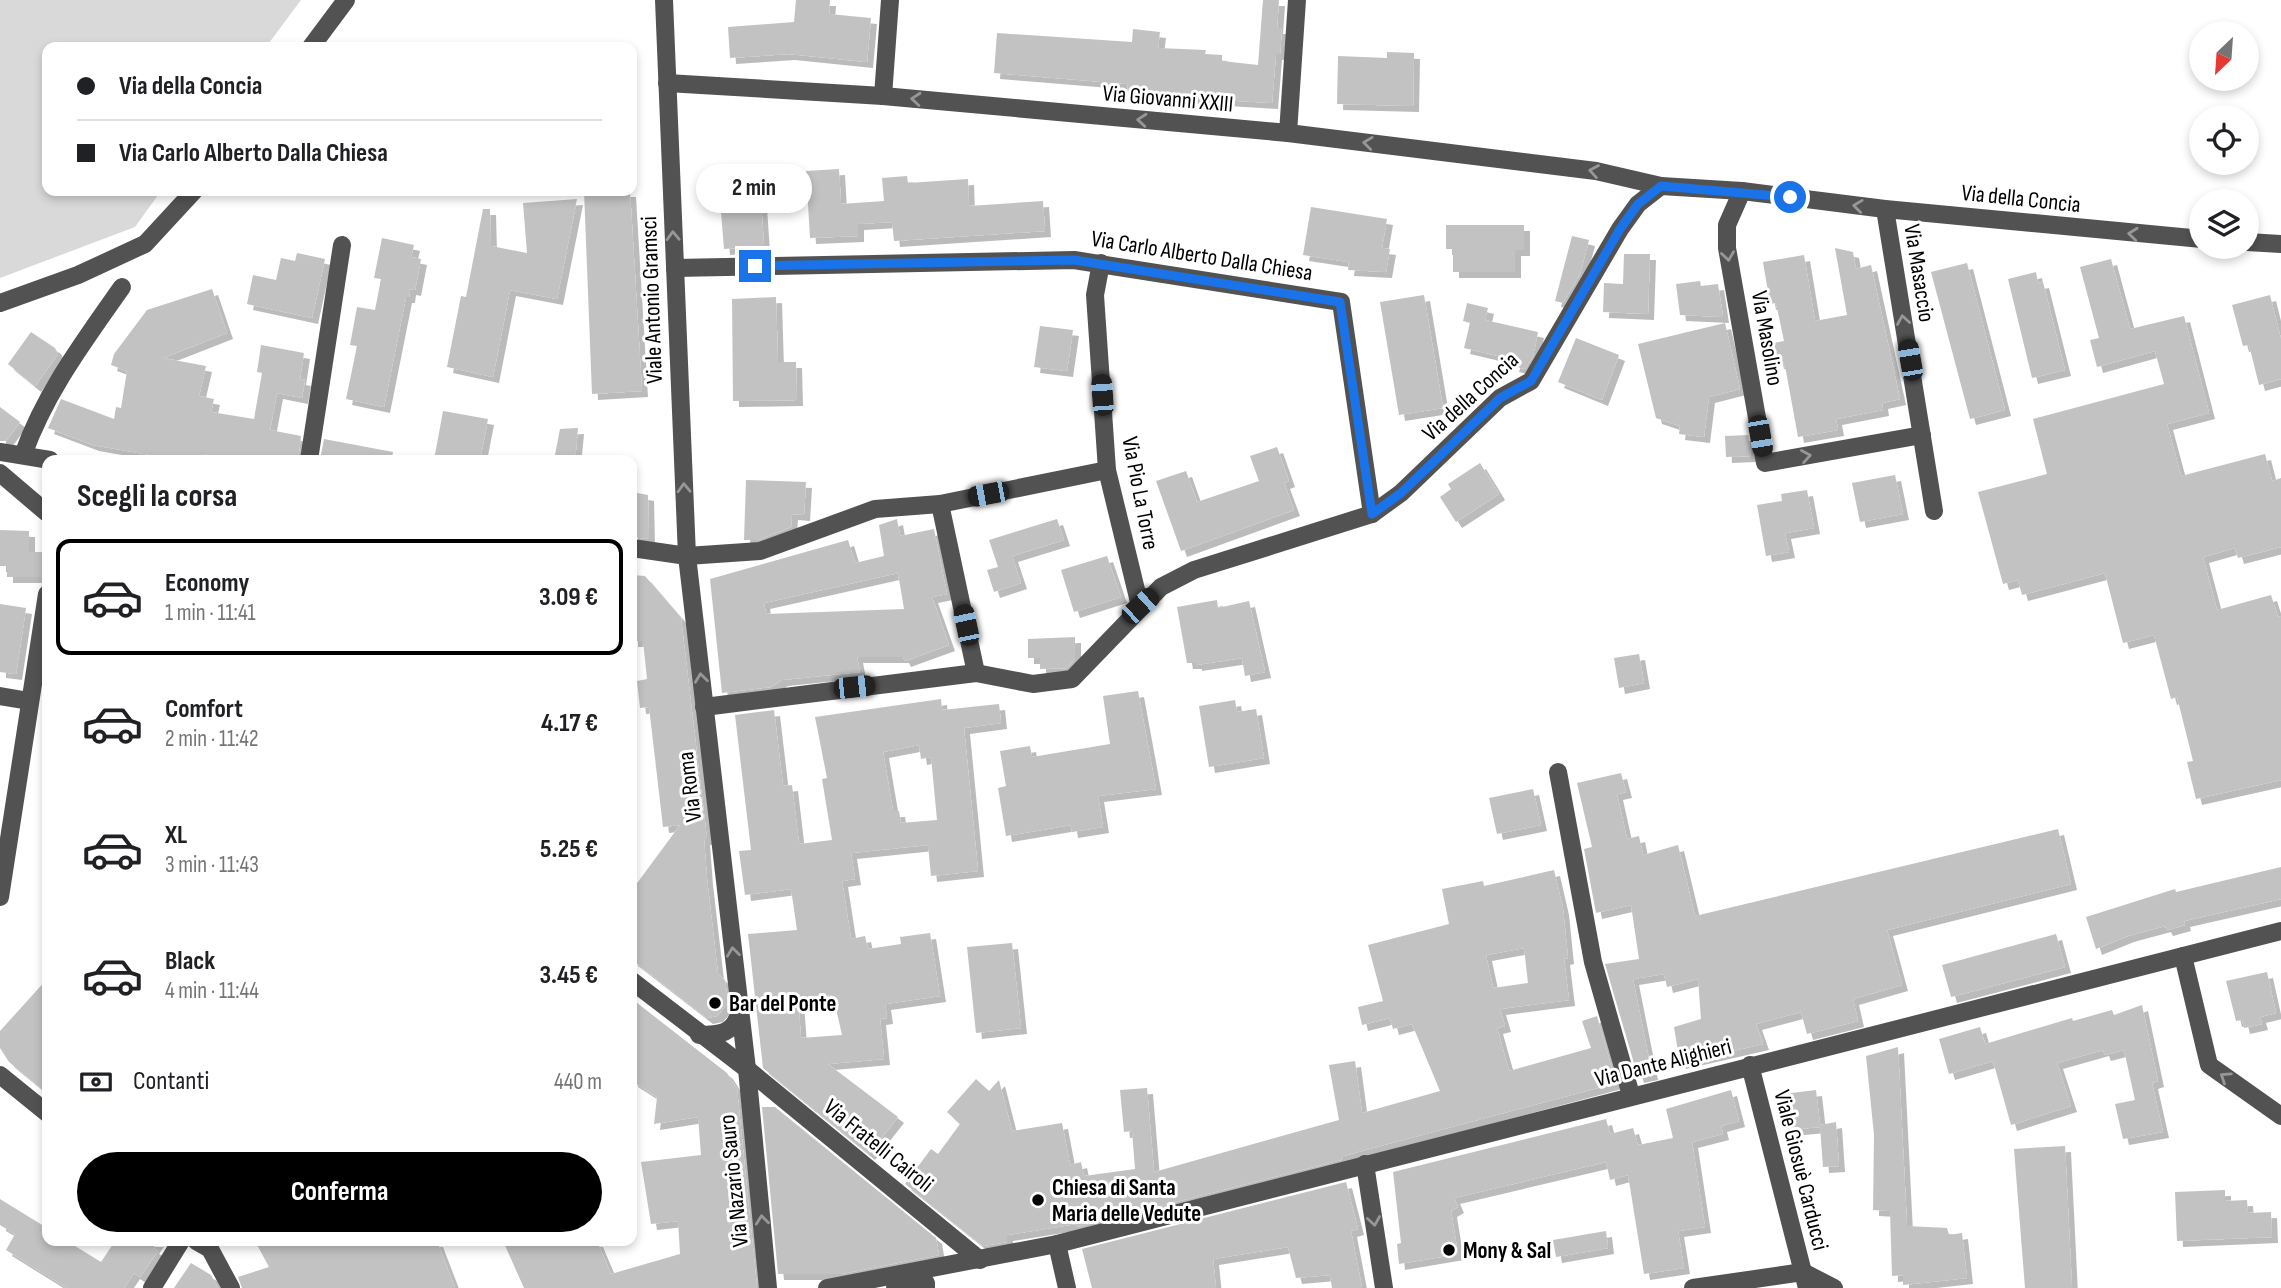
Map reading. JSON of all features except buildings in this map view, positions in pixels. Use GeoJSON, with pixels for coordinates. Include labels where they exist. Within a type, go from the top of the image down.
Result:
{"type":"FeatureCollection","features":[{"type":"Feature","properties":{"kind":"street"},"geometry":{"type":"LineString","coordinates":[[315,42],[346,0]]}},
{"type":"Feature","properties":{"kind":"street","name":"Viale Antonio Gramsci"},"geometry":{"type":"LineString","coordinates":[[664,0],[687,556]]}},
{"type":"Feature","properties":{"kind":"street"},"geometry":{"type":"LineString","coordinates":[[883,96],[890,0]]}},
{"type":"Feature","properties":{"kind":"street"},"geometry":{"type":"LineString","coordinates":[[1288,133],[1297,0]]}},
{"type":"Feature","properties":{"kind":"street","name":"Via Giovanni XXIII"},"geometry":{"type":"LineString","coordinates":[[667,83],[883,96],[1288,133],[1596,171],[1661,186]]}},
{"type":"Feature","properties":{"kind":"street","name":"Via della Concia"},"geometry":{"type":"LineString","coordinates":[[704,707],[976,673],[1033,684],[1072,679],[1161,587],[1194,570],[1372,514],[1401,493],[1500,398],[1531,381],[1620,229],[1638,204],[1661,186],[1742,191],[1885,209],[2189,238]]}},
{"type":"Feature","properties":{"kind":"street","name":"Via Masolino"},"geometry":{"type":"LineString","coordinates":[[1742,191],[1727,225],[1727,248],[1765,463],[1922,435]]}},
{"type":"Feature","properties":{"kind":"street"},"geometry":{"type":"LineString","coordinates":[[0,303],[79,275],[145,244],[189,196]]}},
{"type":"Feature","properties":{"kind":"street","name":"Via Masaccio"},"geometry":{"type":"LineString","coordinates":[[1885,209],[1934,511]]}},
{"type":"Feature","properties":{"kind":"street"},"geometry":{"type":"LineString","coordinates":[[2259,243],[2281,244]]}},
{"type":"Feature","properties":{"kind":"street"},"geometry":{"type":"LineString","coordinates":[[310,455],[342,245]]}},
{"type":"Feature","properties":{"kind":"street","name":"Via Carlo Alberto Dalla Chiesa"},"geometry":{"type":"LineString","coordinates":[[675,268],[1074,260],[1340,302],[1372,514]]}},
{"type":"Feature","properties":{"kind":"street","name":"Via Pio La Torre"},"geometry":{"type":"LineString","coordinates":[[1101,263],[1096,295],[1107,470],[1140,606]]}},
{"type":"Feature","properties":{"kind":"street"},"geometry":{"type":"LineString","coordinates":[[23,455],[35,421],[75,353],[121,287]]}},
{"type":"Feature","properties":{"kind":"street"},"geometry":{"type":"LineString","coordinates":[[0,452],[42,459]]}},
{"type":"Feature","properties":{"kind":"street"},"geometry":{"type":"LineString","coordinates":[[637,549],[687,556],[760,551],[875,509],[940,504],[1107,470]]}},
{"type":"Feature","properties":{"kind":"street"},"geometry":{"type":"LineString","coordinates":[[0,473],[42,509]]}},
{"type":"Feature","properties":{"kind":"street"},"geometry":{"type":"LineString","coordinates":[[940,504],[976,673]]}},
{"type":"Feature","properties":{"kind":"street","name":"Via Roma"},"geometry":{"type":"LineString","coordinates":[[687,556],[747,1069]]}},
{"type":"Feature","properties":{"kind":"street"},"geometry":{"type":"LineString","coordinates":[[0,897],[42,624]]}},
{"type":"Feature","properties":{"kind":"street"},"geometry":{"type":"LineString","coordinates":[[0,696],[29,701]]}},
{"type":"Feature","properties":{"kind":"street"},"geometry":{"type":"LineString","coordinates":[[1558,772],[1593,962],[1631,1095]]}},
{"type":"Feature","properties":{"kind":"street","name":"Via Dante Alighieri"},"geometry":{"type":"LineString","coordinates":[[827,1288],[1057,1244],[1631,1095],[2281,931]]}},
{"type":"Feature","properties":{"kind":"street"},"geometry":{"type":"LineString","coordinates":[[2183,956],[2210,1065],[2281,1116]]}},
{"type":"Feature","properties":{"kind":"street","name":"Via Fratelli Cairoli"},"geometry":{"type":"LineString","coordinates":[[637,985],[747,1069],[980,1260]]}},
{"type":"Feature","properties":{"kind":"street"},"geometry":{"type":"LineString","coordinates":[[699,1035],[723,1034],[736,1023],[740,1012]]}},
{"type":"Feature","properties":{"kind":"street","name":"Viale Giosuè Carducci"},"geometry":{"type":"LineString","coordinates":[[1750,1065],[1805,1280]]}},
{"type":"Feature","properties":{"kind":"street","name":"Via Nazario Sauro"},"geometry":{"type":"LineString","coordinates":[[747,1069],[768,1288]]}},
{"type":"Feature","properties":{"kind":"street"},"geometry":{"type":"LineString","coordinates":[[0,1075],[42,1109]]}},
{"type":"Feature","properties":{"kind":"street"},"geometry":{"type":"LineString","coordinates":[[1365,1164],[1384,1288]]}},
{"type":"Feature","properties":{"kind":"street"},"geometry":{"type":"LineString","coordinates":[[1057,1244],[1067,1288]]}},
{"type":"Feature","properties":{"kind":"street"},"geometry":{"type":"LineString","coordinates":[[152,1288],[178,1246]]}},
{"type":"Feature","properties":{"kind":"street"},"geometry":{"type":"LineString","coordinates":[[205,1246],[210,1249],[230,1288]]}},
{"type":"Feature","properties":{"kind":"street"},"geometry":{"type":"LineString","coordinates":[[1693,1288],[1805,1280],[1834,1288]]}},
{"type":"Feature","properties":{"kind":"street"},"geometry":{"type":"LineString","coordinates":[[895,1288],[926,1283],[926,1288]]}},
{"type":"Feature","properties":{"kind":"shaded area"},"geometry":{"type":"Polygon","coordinates":[[[0,0],[301,0],[270,42],[42,42],[42,196],[157,196],[135,227],[0,278],[0,0]]]}},
{"type":"Feature","properties":{"kind":"place","name":"Bar del Ponte"},"geometry":{"type":"Point","coordinates":[715,1003]}},
{"type":"Feature","properties":{"kind":"place","name":"Chiesa di Santa Maria delle Vedute"},"geometry":{"type":"Point","coordinates":[1038,1200]}},
{"type":"Feature","properties":{"kind":"place","name":"Mony & Sal"},"geometry":{"type":"Point","coordinates":[1449,1250]}},
{"type":"Feature","properties":{"kind":"route"},"geometry":{"type":"LineString","coordinates":[[755,266],[1074,260],[1340,302],[1372,514],[1401,493],[1500,398],[1531,381],[1620,229],[1638,204],[1661,186],[1790,197]]}}]}
